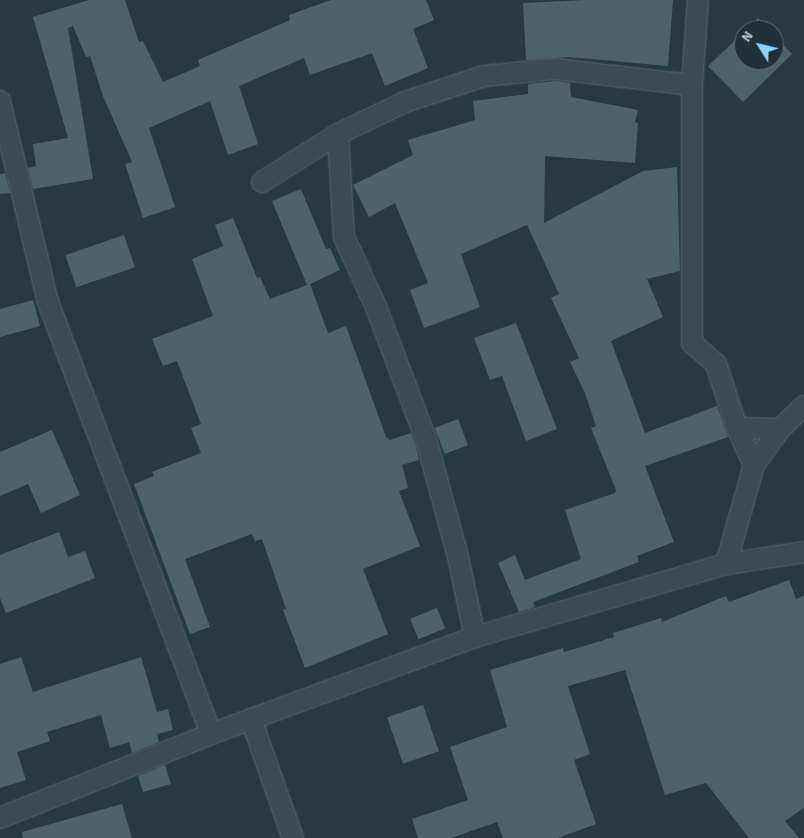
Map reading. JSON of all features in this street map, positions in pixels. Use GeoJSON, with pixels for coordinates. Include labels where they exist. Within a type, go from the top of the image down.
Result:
{"type":"FeatureCollection","features":[{"type":"Feature","properties":{"kind":"street"},"geometry":{"type":"LineString","coordinates":[[698,0],[692,85],[692,343],[716,364],[736,428],[754,465]]}},
{"type":"Feature","properties":{"kind":"street"},"geometry":{"type":"LineString","coordinates":[[262,182],[338,134],[405,102],[484,76],[556,69],[692,85]]}},
{"type":"Feature","properties":{"kind":"street"},"geometry":{"type":"LineString","coordinates":[[0,101],[48,302],[211,734]]}},
{"type":"Feature","properties":{"kind":"street"},"geometry":{"type":"LineString","coordinates":[[338,134],[344,237],[376,307],[426,439],[458,557],[475,637]]}},
{"type":"Feature","properties":{"kind":"street"},"geometry":{"type":"LineString","coordinates":[[726,564],[754,465],[780,429],[804,406]]}},
{"type":"Feature","properties":{"kind":"street"},"geometry":{"type":"LineString","coordinates":[[736,428],[780,429]]}},
{"type":"Feature","properties":{"kind":"street"},"geometry":{"type":"LineString","coordinates":[[0,818],[250,719],[475,637],[726,564],[804,552]]}},
{"type":"Feature","properties":{"kind":"street"},"geometry":{"type":"LineString","coordinates":[[250,719],[294,838]]}},
{"type":"Feature","properties":{"kind":"building"},"geometry":{"type":"Polygon","coordinates":[[[89,0],[125,0],[139,42],[143,41],[163,82],[200,66],[198,60],[290,20],[289,15],[331,0],[426,0],[434,20],[413,29],[428,68],[385,86],[372,53],[310,75],[304,58],[239,86],[258,144],[228,155],[210,101],[149,128],[175,207],[143,218],[125,164],[132,162],[103,96],[90,56],[86,57],[73,26],[68,28],[93,179],[33,189],[28,168],[36,166],[33,144],[68,138],[33,17],[89,0]]]}},
{"type":"Feature","properties":{"kind":"building"},"geometry":{"type":"Polygon","coordinates":[[[585,0],[673,0],[668,66],[569,57],[526,60],[523,3],[585,0]]]}},
{"type":"Feature","properties":{"kind":"building"},"geometry":{"type":"Polygon","coordinates":[[[734,41],[734,70],[776,70],[743,102],[708,66],[734,41]]]}},
{"type":"Feature","properties":{"kind":"building"},"geometry":{"type":"Polygon","coordinates":[[[784,46],[792,54],[784,62],[784,46]]]}},
{"type":"Feature","properties":{"kind":"building"},"geometry":{"type":"Polygon","coordinates":[[[555,81],[570,83],[571,97],[638,110],[635,122],[638,123],[635,163],[545,156],[544,223],[643,171],[677,167],[680,271],[647,279],[663,317],[611,341],[645,433],[717,406],[728,437],[645,466],[674,542],[637,556],[639,562],[533,602],[535,607],[519,612],[498,563],[515,555],[525,580],[581,559],[565,510],[615,493],[616,490],[591,428],[596,426],[585,393],[570,362],[579,358],[551,298],[559,294],[527,225],[461,254],[480,307],[424,328],[410,290],[428,283],[395,203],[369,217],[353,185],[413,155],[408,140],[475,120],[473,101],[528,94],[528,84],[555,81]]]}},
{"type":"Feature","properties":{"kind":"building"},"geometry":{"type":"Polygon","coordinates":[[[5,173],[10,193],[0,194],[0,174],[5,173]]]}},
{"type":"Feature","properties":{"kind":"building"},"geometry":{"type":"Polygon","coordinates":[[[301,189],[326,249],[330,248],[340,270],[310,284],[328,333],[346,326],[386,437],[390,440],[411,433],[415,443],[419,460],[402,465],[408,488],[399,491],[420,546],[363,569],[388,634],[305,668],[283,610],[286,609],[262,539],[255,541],[252,534],[185,559],[210,627],[190,634],[134,484],[154,476],[152,472],[201,453],[191,428],[201,424],[177,361],[163,366],[152,339],[213,316],[192,259],[223,246],[215,225],[233,218],[257,278],[260,277],[270,299],[307,285],[272,201],[301,189]]]}},
{"type":"Feature","properties":{"kind":"building"},"geometry":{"type":"Polygon","coordinates":[[[124,235],[135,267],[76,287],[65,255],[124,235]]]}},
{"type":"Feature","properties":{"kind":"building"},"geometry":{"type":"Polygon","coordinates":[[[33,300],[40,326],[0,337],[0,309],[33,300]]]}},
{"type":"Feature","properties":{"kind":"building"},"geometry":{"type":"Polygon","coordinates":[[[516,323],[557,429],[526,441],[502,376],[490,380],[474,338],[516,323]]]}},
{"type":"Feature","properties":{"kind":"building"},"geometry":{"type":"Polygon","coordinates":[[[458,419],[468,445],[445,454],[435,428],[458,419]]]}},
{"type":"Feature","properties":{"kind":"building"},"geometry":{"type":"Polygon","coordinates":[[[52,430],[80,495],[41,513],[28,484],[0,496],[0,452],[52,430]]]}},
{"type":"Feature","properties":{"kind":"building"},"geometry":{"type":"Polygon","coordinates":[[[59,532],[68,557],[85,551],[95,578],[6,613],[0,598],[0,555],[59,532]]]}},
{"type":"Feature","properties":{"kind":"building"},"geometry":{"type":"Polygon","coordinates":[[[789,580],[796,599],[804,596],[804,808],[785,821],[799,838],[749,838],[706,783],[665,795],[625,670],[568,686],[590,754],[574,760],[596,824],[558,838],[503,838],[497,822],[451,838],[418,838],[412,819],[468,800],[450,747],[507,727],[490,670],[563,648],[564,652],[614,637],[613,633],[661,618],[662,622],[726,596],[729,602],[789,580]]]}},
{"type":"Feature","properties":{"kind":"building"},"geometry":{"type":"Polygon","coordinates":[[[437,608],[445,628],[418,639],[410,619],[437,608]]]}},
{"type":"Feature","properties":{"kind":"building"},"geometry":{"type":"Polygon","coordinates":[[[21,657],[33,692],[141,657],[157,712],[168,709],[173,730],[157,734],[159,742],[132,753],[129,742],[110,748],[101,715],[47,732],[50,741],[17,752],[26,780],[0,788],[0,664],[21,657]]]}},
{"type":"Feature","properties":{"kind":"building"},"geometry":{"type":"Polygon","coordinates":[[[423,705],[439,751],[403,764],[387,717],[423,705]]]}},
{"type":"Feature","properties":{"kind":"building"},"geometry":{"type":"Polygon","coordinates":[[[165,765],[171,784],[143,792],[138,776],[165,765]]]}},
{"type":"Feature","properties":{"kind":"building"},"geometry":{"type":"Polygon","coordinates":[[[122,804],[132,838],[23,838],[22,832],[122,804]]]}}]}
